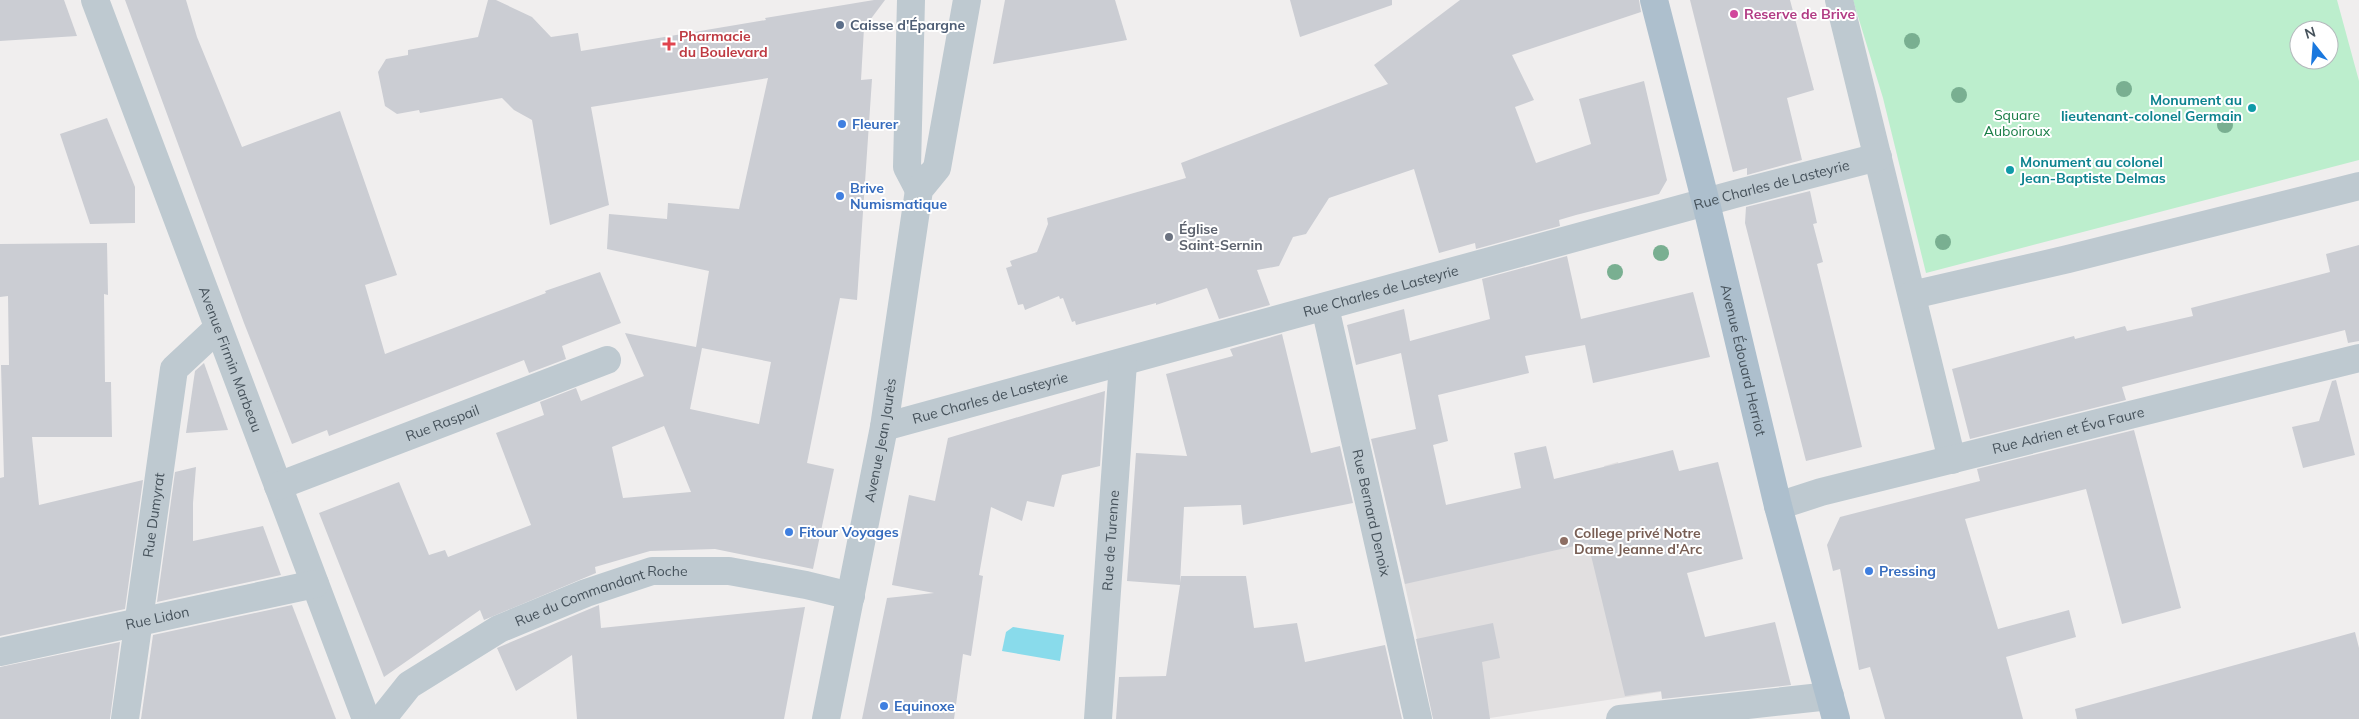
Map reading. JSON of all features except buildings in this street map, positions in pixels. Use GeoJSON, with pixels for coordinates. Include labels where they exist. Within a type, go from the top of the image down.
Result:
{"type":"FeatureCollection","features":[{"type":"Feature","properties":{"kind":"main road","name":"Avenue Édouard Herriot"},"geometry":{"type":"LineString","coordinates":[[1654,0],[1706,203],[1778,506],[1833,707]]}},
{"type":"Feature","properties":{"kind":"street","name":"Avenue Firmin Marbeau"},"geometry":{"type":"LineString","coordinates":[[95,0],[366,719]]}},
{"type":"Feature","properties":{"kind":"street"},"geometry":{"type":"LineString","coordinates":[[912,0],[907,167],[919,190],[937,168],[967,0]]}},
{"type":"Feature","properties":{"kind":"street"},"geometry":{"type":"LineString","coordinates":[[1839,0],[1952,460]]}},
{"type":"Feature","properties":{"kind":"street","name":"Rue Charles de Lasteyrie"},"geometry":{"type":"LineString","coordinates":[[884,427],[1878,158]]}},
{"type":"Feature","properties":{"kind":"street"},"geometry":{"type":"LineString","coordinates":[[1912,295],[2068,259],[2359,186]]}},
{"type":"Feature","properties":{"kind":"street","name":"Avenue Jean Jaurès"},"geometry":{"type":"LineString","coordinates":[[826,719],[884,427],[919,190]]}},
{"type":"Feature","properties":{"kind":"street","name":"Rue Bernard Denoix"},"geometry":{"type":"LineString","coordinates":[[1325,307],[1418,719]]}},
{"type":"Feature","properties":{"kind":"street","name":"Rue Dumyrat"},"geometry":{"type":"LineString","coordinates":[[125,719],[174,369],[218,328]]}},
{"type":"Feature","properties":{"kind":"street","name":"Rue Adrien et Éva Faure"},"geometry":{"type":"LineString","coordinates":[[1778,506],[1821,492],[2359,358]]}},
{"type":"Feature","properties":{"kind":"street","name":"Rue Raspail"},"geometry":{"type":"LineString","coordinates":[[278,486],[607,360]]}},
{"type":"Feature","properties":{"kind":"street","name":"Rue de Turenne"},"geometry":{"type":"LineString","coordinates":[[1098,719],[1123,363]]}},
{"type":"Feature","properties":{"kind":"street","name":"Rue du Commandant Roche"},"geometry":{"type":"LineString","coordinates":[[382,719],[409,685],[499,629],[586,593],[652,571],[729,571],[806,585],[851,596]]}},
{"type":"Feature","properties":{"kind":"street","name":"Rue Lidon"},"geometry":{"type":"LineString","coordinates":[[0,652],[113,627],[138,624],[315,584]]}},
{"type":"Feature","properties":{"kind":"street"},"geometry":{"type":"LineString","coordinates":[[1620,719],[1833,707]]}},
{"type":"Feature","properties":{"kind":"shaded area"},"geometry":{"type":"Polygon","coordinates":[[[1372,439],[1446,505],[1609,486],[1604,466],[1618,462],[1673,690],[1490,718],[1435,719],[1372,439]]]}},
{"type":"Feature","properties":{"kind":"green space","name":"Square Auboiroux"},"geometry":{"type":"Polygon","coordinates":[[[1853,0],[2337,0],[2359,81],[2359,160],[1926,273],[1883,98],[1853,0]]]}},
{"type":"Feature","properties":{"kind":"water"},"geometry":{"type":"Polygon","coordinates":[[[1013,627],[1064,635],[1060,661],[1002,651],[1006,632],[1013,627]]]}},
{"type":"Feature","properties":{"kind":"place","name":"Reserve de Brive"},"geometry":{"type":"Point","coordinates":[1734,14]}},
{"type":"Feature","properties":{"kind":"place","name":"Caisse d'Épargne"},"geometry":{"type":"Point","coordinates":[840,25]}},
{"type":"Feature","properties":{"kind":"place","name":"Pharmacie du Boulevard"},"geometry":{"type":"Point","coordinates":[669,44]}},
{"type":"Feature","properties":{"kind":"place","name":"Monument au lieutenant-colonel Germain"},"geometry":{"type":"Point","coordinates":[2252,108]}},
{"type":"Feature","properties":{"kind":"place","name":"Fleurer"},"geometry":{"type":"Point","coordinates":[842,124]}},
{"type":"Feature","properties":{"kind":"place","name":"Monument au colonel Jean-Baptiste Delmas"},"geometry":{"type":"Point","coordinates":[2010,170]}},
{"type":"Feature","properties":{"kind":"place","name":"Brive Numismatique"},"geometry":{"type":"Point","coordinates":[840,196]}},
{"type":"Feature","properties":{"kind":"place","name":"Église Saint-Sernin"},"geometry":{"type":"Point","coordinates":[1169,237]}},
{"type":"Feature","properties":{"kind":"place","name":"Fitour Voyages"},"geometry":{"type":"Point","coordinates":[789,532]}},
{"type":"Feature","properties":{"kind":"place","name":"College privé Notre Dame Jeanne d'Arc"},"geometry":{"type":"Point","coordinates":[1564,541]}},
{"type":"Feature","properties":{"kind":"place","name":"Pressing"},"geometry":{"type":"Point","coordinates":[1869,571]}},
{"type":"Feature","properties":{"kind":"place","name":"Equinoxe"},"geometry":{"type":"Point","coordinates":[884,706]}}]}
